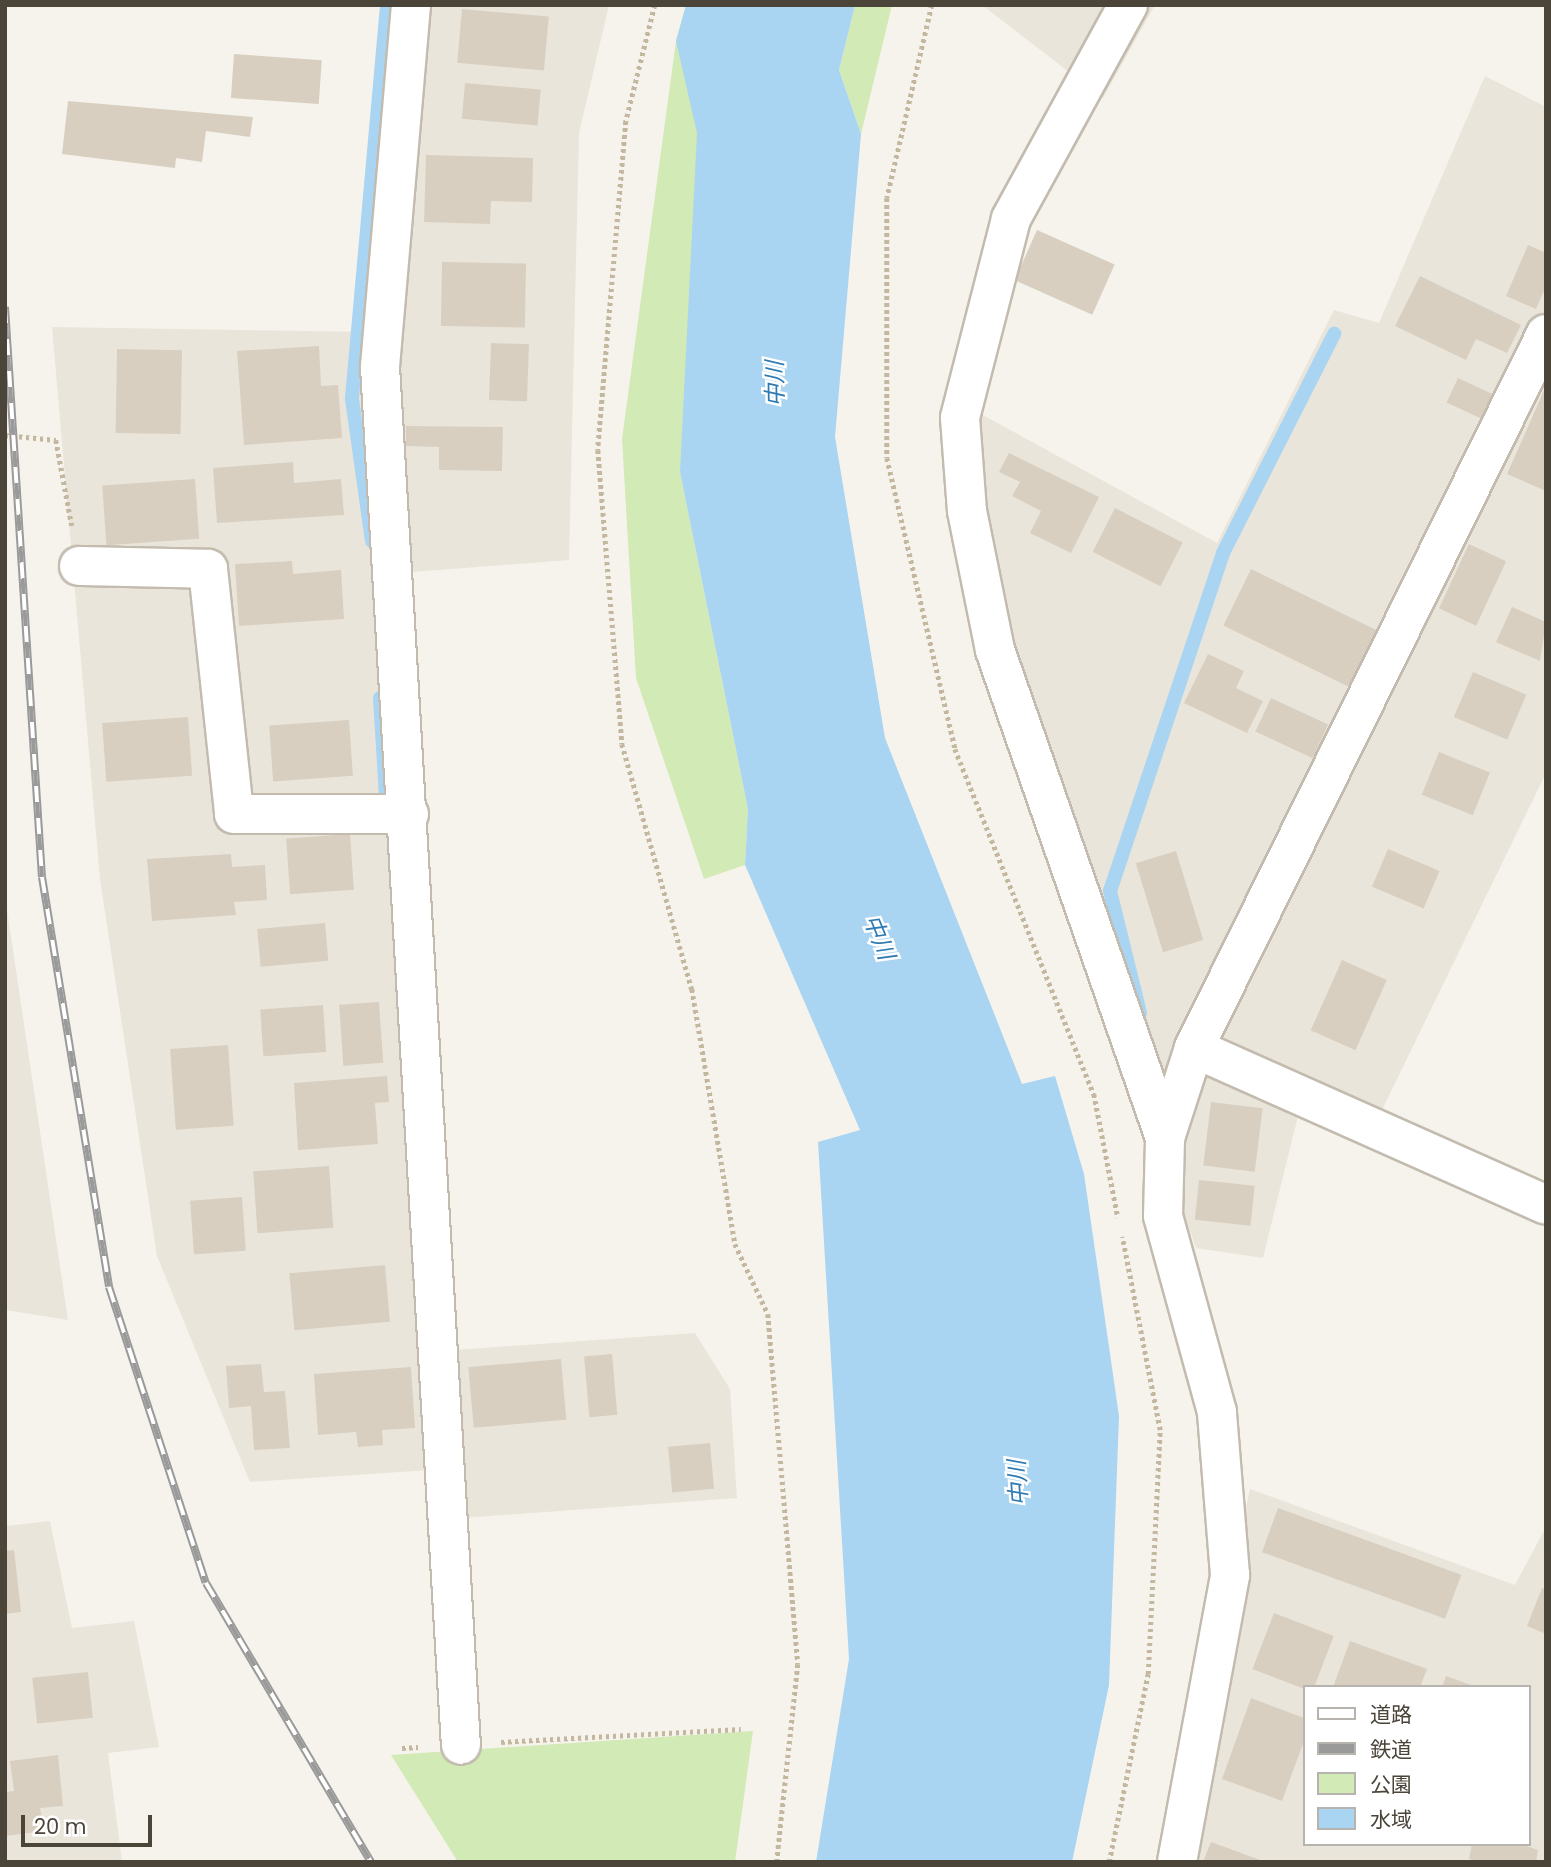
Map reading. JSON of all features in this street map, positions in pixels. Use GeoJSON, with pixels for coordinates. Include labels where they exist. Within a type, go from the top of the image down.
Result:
{"type":"FeatureCollection","features":[{"type":"Feature","properties":{"kind":"street"},"geometry":{"type":"LineString","coordinates":[[411,5],[380,367],[409,814],[461,1745]]}},
{"type":"Feature","properties":{"kind":"street"},"geometry":{"type":"LineString","coordinates":[[1128,5],[1011,219],[960,418],[967,511],[995,650],[1165,1138]]}},
{"type":"Feature","properties":{"kind":"street"},"geometry":{"type":"LineString","coordinates":[[1177,1862],[1230,1575],[1217,1412],[1163,1216],[1165,1138],[1194,1048],[1544,344]]}},
{"type":"Feature","properties":{"kind":"street"},"geometry":{"type":"LineString","coordinates":[[79,566],[208,569],[234,814],[409,814]]}},
{"type":"Feature","properties":{"kind":"street"},"geometry":{"type":"LineString","coordinates":[[1194,1048],[1546,1205]]}},
{"type":"Feature","properties":{"kind":"path"},"geometry":{"type":"LineString","coordinates":[[655,5],[626,121],[598,450],[622,744],[692,989],[735,1244],[768,1314],[798,1664],[777,1862]]}},
{"type":"Feature","properties":{"kind":"path"},"geometry":{"type":"LineString","coordinates":[[932,5],[887,198],[887,458],[955,749],[1094,1094],[1160,1430],[1148,1674],[1109,1862]]}},
{"type":"Feature","properties":{"kind":"path"},"geometry":{"type":"LineString","coordinates":[[5,435],[56,439],[79,566]]}},
{"type":"Feature","properties":{"kind":"path"},"geometry":{"type":"LineString","coordinates":[[402,1748],[741,1729]]}},
{"type":"Feature","properties":{"kind":"shaded area"},"geometry":{"type":"Polygon","coordinates":[[[401,5],[609,5],[579,133],[569,560],[412,572],[455,1350],[695,1333],[730,1389],[737,1498],[434,1520],[430,1470],[250,1482],[157,1256],[100,879],[52,327],[374,332],[401,5]]]}},
{"type":"Feature","properties":{"kind":"shaded area"},"geometry":{"type":"Polygon","coordinates":[[[982,5],[1155,5],[1103,98],[982,5]]]}},
{"type":"Feature","properties":{"kind":"shaded area"},"geometry":{"type":"Polygon","coordinates":[[[1485,76],[1546,107],[1546,773],[1381,1112],[1299,1112],[1263,1258],[1196,1248],[993,668],[981,414],[1217,543],[1334,310],[1379,323],[1485,76]]]}},
{"type":"Feature","properties":{"kind":"shaded area"},"geometry":{"type":"Polygon","coordinates":[[[5,896],[68,1320],[5,1310],[5,896]]]}},
{"type":"Feature","properties":{"kind":"shaded area"},"geometry":{"type":"Polygon","coordinates":[[[1250,1489],[1515,1585],[1546,1527],[1546,1862],[1172,1862],[1250,1489]]]}},
{"type":"Feature","properties":{"kind":"shaded area"},"geometry":{"type":"Polygon","coordinates":[[[50,1521],[72,1628],[134,1621],[159,1747],[108,1753],[122,1862],[5,1862],[5,1526],[50,1521]]]}},
{"type":"Feature","properties":{"kind":"green space"},"geometry":{"type":"Polygon","coordinates":[[[686,5],[738,5],[680,472],[748,809],[745,865],[704,879],[636,678],[622,439],[676,41],[686,5]]]}},
{"type":"Feature","properties":{"kind":"green space"},"geometry":{"type":"Polygon","coordinates":[[[855,5],[892,5],[861,134],[839,70],[855,5]]]}},
{"type":"Feature","properties":{"kind":"green space"},"geometry":{"type":"Polygon","coordinates":[[[753,1731],[735,1862],[458,1862],[391,1755],[753,1731]]]}},
{"type":"Feature","properties":{"kind":"water","name":"中川"},"geometry":{"type":"Polygon","coordinates":[[[686,5],[855,5],[839,70],[861,134],[835,437],[885,738],[1022,1084],[1055,1076],[1084,1174],[1119,1416],[1109,1685],[1072,1862],[816,1862],[849,1659],[818,1142],[860,1130],[745,865],[748,809],[680,472],[697,133],[676,41],[686,5]]]}},
{"type":"Feature","properties":{"kind":"building"},"geometry":{"type":"Polygon","coordinates":[[[462,9],[549,17],[544,70],[457,63],[462,9]]]}},
{"type":"Feature","properties":{"kind":"building"},"geometry":{"type":"Polygon","coordinates":[[[234,54],[322,60],[319,104],[231,98],[234,54]]]}},
{"type":"Feature","properties":{"kind":"building"},"geometry":{"type":"Polygon","coordinates":[[[465,83],[541,90],[538,125],[462,119],[465,83]]]}},
{"type":"Feature","properties":{"kind":"building"},"geometry":{"type":"Polygon","coordinates":[[[68,101],[253,117],[250,137],[206,131],[202,162],[176,158],[175,168],[62,154],[68,101]]]}},
{"type":"Feature","properties":{"kind":"building"},"geometry":{"type":"Polygon","coordinates":[[[426,155],[533,158],[532,202],[491,201],[490,224],[424,222],[426,155]]]}},
{"type":"Feature","properties":{"kind":"building"},"geometry":{"type":"Polygon","coordinates":[[[1037,230],[1115,265],[1092,315],[1015,280],[1037,230]]]}},
{"type":"Feature","properties":{"kind":"building"},"geometry":{"type":"Polygon","coordinates":[[[1528,245],[1546,253],[1546,286],[1536,309],[1506,296],[1528,245]]]}},
{"type":"Feature","properties":{"kind":"building"},"geometry":{"type":"Polygon","coordinates":[[[442,262],[526,263],[525,327],[441,326],[442,262]]]}},
{"type":"Feature","properties":{"kind":"building"},"geometry":{"type":"Polygon","coordinates":[[[1420,276],[1521,325],[1507,353],[1476,339],[1466,360],[1395,326],[1420,276]]]}},
{"type":"Feature","properties":{"kind":"building"},"geometry":{"type":"Polygon","coordinates":[[[491,343],[529,344],[527,401],[489,400],[491,343]]]}},
{"type":"Feature","properties":{"kind":"building"},"geometry":{"type":"Polygon","coordinates":[[[319,346],[321,386],[338,385],[342,438],[244,445],[237,351],[319,346]]]}},
{"type":"Feature","properties":{"kind":"building"},"geometry":{"type":"Polygon","coordinates":[[[117,349],[182,350],[181,434],[116,433],[117,349]]]}},
{"type":"Feature","properties":{"kind":"building"},"geometry":{"type":"Polygon","coordinates":[[[1458,378],[1492,394],[1481,419],[1447,402],[1458,378]]]}},
{"type":"Feature","properties":{"kind":"building"},"geometry":{"type":"Polygon","coordinates":[[[1546,386],[1546,491],[1507,474],[1546,386]]]}},
{"type":"Feature","properties":{"kind":"building"},"geometry":{"type":"Polygon","coordinates":[[[406,426],[503,427],[502,471],[439,470],[439,447],[406,446],[406,426]]]}},
{"type":"Feature","properties":{"kind":"building"},"geometry":{"type":"Polygon","coordinates":[[[1009,453],[1099,497],[1071,553],[1030,533],[1041,511],[1012,496],[1020,482],[999,472],[1009,453]]]}},
{"type":"Feature","properties":{"kind":"building"},"geometry":{"type":"Polygon","coordinates":[[[293,462],[294,483],[341,479],[344,515],[217,523],[213,468],[293,462]]]}},
{"type":"Feature","properties":{"kind":"building"},"geometry":{"type":"Polygon","coordinates":[[[195,479],[199,539],[106,545],[102,485],[195,479]]]}},
{"type":"Feature","properties":{"kind":"building"},"geometry":{"type":"Polygon","coordinates":[[[1115,508],[1183,543],[1160,586],[1093,552],[1115,508]]]}},
{"type":"Feature","properties":{"kind":"building"},"geometry":{"type":"Polygon","coordinates":[[[1469,544],[1506,561],[1476,626],[1439,608],[1469,544]]]}},
{"type":"Feature","properties":{"kind":"building"},"geometry":{"type":"Polygon","coordinates":[[[292,561],[293,574],[341,570],[344,619],[239,626],[235,564],[292,561]]]}},
{"type":"Feature","properties":{"kind":"building"},"geometry":{"type":"Polygon","coordinates":[[[1251,569],[1377,630],[1349,687],[1223,626],[1251,569]]]}},
{"type":"Feature","properties":{"kind":"building"},"geometry":{"type":"Polygon","coordinates":[[[1512,607],[1546,622],[1540,661],[1496,642],[1512,607]]]}},
{"type":"Feature","properties":{"kind":"building"},"geometry":{"type":"Polygon","coordinates":[[[1208,654],[1244,671],[1236,688],[1263,701],[1247,733],[1184,703],[1208,654]]]}},
{"type":"Feature","properties":{"kind":"building"},"geometry":{"type":"Polygon","coordinates":[[[1473,672],[1526,695],[1507,740],[1454,717],[1473,672]]]}},
{"type":"Feature","properties":{"kind":"building"},"geometry":{"type":"Polygon","coordinates":[[[1271,698],[1328,725],[1312,758],[1255,732],[1271,698]]]}},
{"type":"Feature","properties":{"kind":"building"},"geometry":{"type":"Polygon","coordinates":[[[188,717],[192,776],[106,782],[102,723],[188,717]]]}},
{"type":"Feature","properties":{"kind":"building"},"geometry":{"type":"Polygon","coordinates":[[[349,720],[353,776],[273,781],[269,726],[349,720]]]}},
{"type":"Feature","properties":{"kind":"building"},"geometry":{"type":"Polygon","coordinates":[[[1439,752],[1490,773],[1473,815],[1422,795],[1439,752]]]}},
{"type":"Feature","properties":{"kind":"building"},"geometry":{"type":"Polygon","coordinates":[[[350,834],[354,890],[290,894],[286,838],[350,834]]]}},
{"type":"Feature","properties":{"kind":"building"},"geometry":{"type":"Polygon","coordinates":[[[1388,849],[1440,871],[1424,909],[1372,887],[1388,849]]]}},
{"type":"Feature","properties":{"kind":"building"},"geometry":{"type":"Polygon","coordinates":[[[1176,851],[1203,940],[1163,952],[1136,863],[1176,851]]]}},
{"type":"Feature","properties":{"kind":"building"},"geometry":{"type":"Polygon","coordinates":[[[231,854],[232,867],[265,865],[267,900],[234,902],[236,915],[152,921],[147,859],[231,854]]]}},
{"type":"Feature","properties":{"kind":"building"},"geometry":{"type":"Polygon","coordinates":[[[325,923],[328,961],[261,967],[257,929],[325,923]]]}},
{"type":"Feature","properties":{"kind":"building"},"geometry":{"type":"Polygon","coordinates":[[[1342,960],[1387,980],[1355,1050],[1311,1030],[1342,960]]]}},
{"type":"Feature","properties":{"kind":"building"},"geometry":{"type":"Polygon","coordinates":[[[379,1002],[383,1063],[343,1066],[339,1005],[379,1002]]]}},
{"type":"Feature","properties":{"kind":"building"},"geometry":{"type":"Polygon","coordinates":[[[323,1005],[326,1052],[263,1056],[260,1009],[323,1005]]]}},
{"type":"Feature","properties":{"kind":"building"},"geometry":{"type":"Polygon","coordinates":[[[228,1045],[234,1126],[176,1130],[170,1049],[228,1045]]]}},
{"type":"Feature","properties":{"kind":"building"},"geometry":{"type":"Polygon","coordinates":[[[387,1076],[389,1102],[375,1103],[378,1144],[298,1150],[294,1083],[387,1076]]]}},
{"type":"Feature","properties":{"kind":"building"},"geometry":{"type":"Polygon","coordinates":[[[1211,1102],[1263,1108],[1255,1172],[1203,1166],[1211,1102]]]}},
{"type":"Feature","properties":{"kind":"building"},"geometry":{"type":"Polygon","coordinates":[[[329,1166],[333,1228],[258,1233],[253,1171],[329,1166]]]}},
{"type":"Feature","properties":{"kind":"building"},"geometry":{"type":"Polygon","coordinates":[[[1199,1180],[1255,1186],[1251,1226],[1195,1220],[1199,1180]]]}},
{"type":"Feature","properties":{"kind":"building"},"geometry":{"type":"Polygon","coordinates":[[[242,1197],[246,1251],[194,1254],[190,1201],[242,1197]]]}},
{"type":"Feature","properties":{"kind":"building"},"geometry":{"type":"Polygon","coordinates":[[[385,1265],[390,1322],[294,1330],[289,1273],[385,1265]]]}},
{"type":"Feature","properties":{"kind":"building"},"geometry":{"type":"Polygon","coordinates":[[[612,1354],[617,1415],[589,1417],[584,1356],[612,1354]]]}},
{"type":"Feature","properties":{"kind":"building"},"geometry":{"type":"Polygon","coordinates":[[[561,1359],[566,1420],[474,1428],[468,1367],[561,1359]]]}},
{"type":"Feature","properties":{"kind":"building"},"geometry":{"type":"Polygon","coordinates":[[[261,1364],[264,1392],[285,1391],[290,1448],[254,1450],[251,1406],[229,1408],[226,1366],[261,1364]]]}},
{"type":"Feature","properties":{"kind":"building"},"geometry":{"type":"Polygon","coordinates":[[[411,1367],[415,1428],[382,1430],[383,1445],[358,1447],[356,1432],[318,1435],[314,1374],[411,1367]]]}},
{"type":"Feature","properties":{"kind":"building"},"geometry":{"type":"Polygon","coordinates":[[[710,1443],[714,1489],[672,1492],[668,1447],[710,1443]]]}},
{"type":"Feature","properties":{"kind":"building"},"geometry":{"type":"Polygon","coordinates":[[[1278,1508],[1461,1575],[1445,1619],[1262,1552],[1278,1508]]]}},
{"type":"Feature","properties":{"kind":"building"},"geometry":{"type":"Polygon","coordinates":[[[14,1550],[21,1612],[5,1614],[5,1551],[14,1550]]]}},
{"type":"Feature","properties":{"kind":"building"},"geometry":{"type":"Polygon","coordinates":[[[1542,1588],[1546,1590],[1546,1634],[1527,1626],[1542,1588]]]}},
{"type":"Feature","properties":{"kind":"building"},"geometry":{"type":"Polygon","coordinates":[[[1274,1613],[1334,1636],[1315,1685],[1302,1685],[1302,1688],[1252,1669],[1274,1613]]]}},
{"type":"Feature","properties":{"kind":"building"},"geometry":{"type":"Polygon","coordinates":[[[1350,1641],[1427,1669],[1421,1685],[1334,1685],[1350,1641]]]}},
{"type":"Feature","properties":{"kind":"building"},"geometry":{"type":"Polygon","coordinates":[[[88,1672],[93,1718],[37,1724],[32,1678],[88,1672]]]}},
{"type":"Feature","properties":{"kind":"building"},"geometry":{"type":"Polygon","coordinates":[[[1446,1676],[1471,1685],[1443,1685],[1446,1676]]]}},
{"type":"Feature","properties":{"kind":"building"},"geometry":{"type":"Polygon","coordinates":[[[1251,1698],[1302,1717],[1302,1746],[1282,1801],[1222,1779],[1251,1698]]]}},
{"type":"Feature","properties":{"kind":"building"},"geometry":{"type":"Polygon","coordinates":[[[58,1755],[63,1806],[40,1808],[44,1831],[5,1836],[5,1792],[14,1791],[10,1761],[58,1755]]]}},
{"type":"Feature","properties":{"kind":"building"},"geometry":{"type":"Polygon","coordinates":[[[1211,1842],[1263,1861],[1263,1862],[1203,1862],[1211,1842]]]}},
{"type":"Feature","properties":{"kind":"building"},"geometry":{"type":"Polygon","coordinates":[[[1472,1846],[1526,1846],[1538,1850],[1536,1862],[1481,1862],[1469,1859],[1472,1846]]]}},
{"type":"Feature","properties":{"kind":"waterway"},"geometry":{"type":"LineString","coordinates":[[372,541],[352,398],[387,5]]}},
{"type":"Feature","properties":{"kind":"waterway"},"geometry":{"type":"LineString","coordinates":[[1140,1013],[1110,891],[1223,553],[1334,334]]}},
{"type":"Feature","properties":{"kind":"waterway"},"geometry":{"type":"LineString","coordinates":[[380,698],[387,814]]}},
{"type":"Feature","properties":{"kind":"railway"},"geometry":{"type":"LineString","coordinates":[[5,307],[42,877],[109,1287],[206,1583],[371,1862]]}}]}
